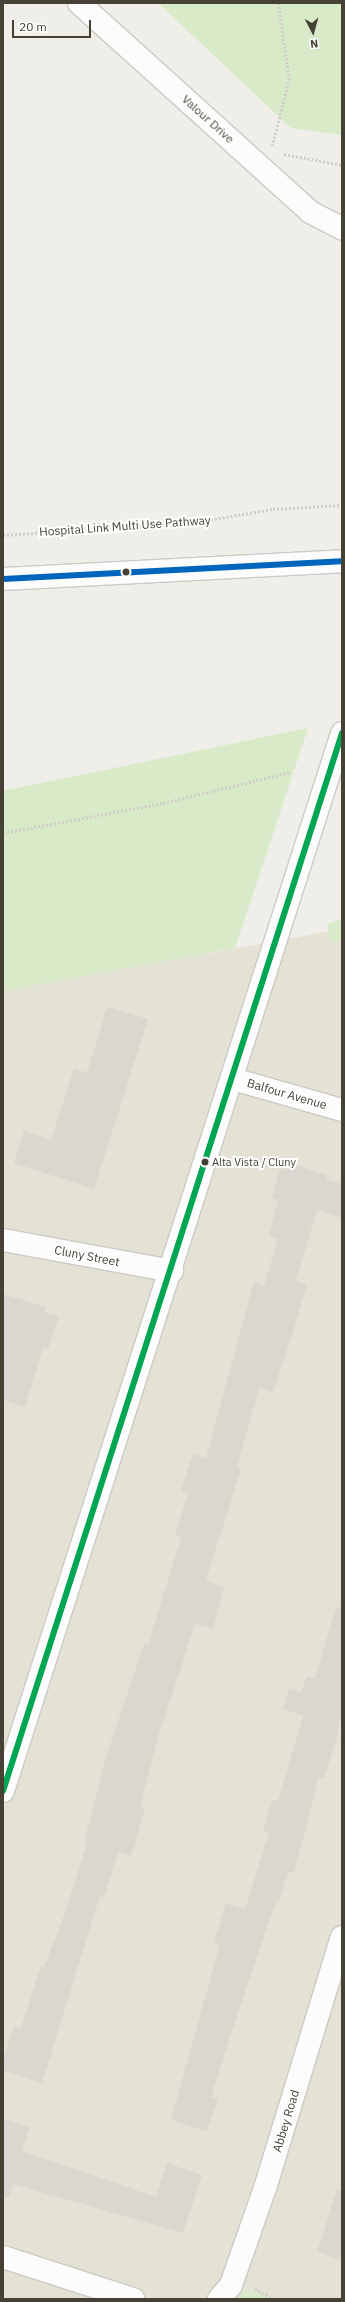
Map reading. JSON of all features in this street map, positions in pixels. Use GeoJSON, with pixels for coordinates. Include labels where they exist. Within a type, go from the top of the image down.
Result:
{"type":"FeatureCollection","features":[{"type":"Feature","properties":{"kind":"street","name":"Valour Drive"},"geometry":{"type":"LineString","coordinates":[[79,3],[310,212],[342,228]]}},
{"type":"Feature","properties":{"kind":"street"},"geometry":{"type":"LineString","coordinates":[[3,579],[342,561]]}},
{"type":"Feature","properties":{"kind":"street"},"geometry":{"type":"LineString","coordinates":[[3,1791],[172,1271],[342,733]]}},
{"type":"Feature","properties":{"kind":"street","name":"Balfour Avenue"},"geometry":{"type":"LineString","coordinates":[[233,1079],[342,1110]]}},
{"type":"Feature","properties":{"kind":"street","name":"Cluny Street"},"geometry":{"type":"LineString","coordinates":[[3,1240],[172,1271]]}},
{"type":"Feature","properties":{"kind":"street","name":"Abbey Road"},"geometry":{"type":"LineString","coordinates":[[219,2299],[231,2285],[263,2192],[342,1937]]}},
{"type":"Feature","properties":{"kind":"street"},"geometry":{"type":"LineString","coordinates":[[3,2257],[133,2299]]}},
{"type":"Feature","properties":{"kind":"path"},"geometry":{"type":"LineString","coordinates":[[271,151],[289,80],[278,3]]}},
{"type":"Feature","properties":{"kind":"path"},"geometry":{"type":"LineString","coordinates":[[278,152],[342,165]]}},
{"type":"Feature","properties":{"kind":"path","name":"Hospital Link Multi Use Pathway"},"geometry":{"type":"LineString","coordinates":[[3,535],[191,523],[273,509],[342,505]]}},
{"type":"Feature","properties":{"kind":"path"},"geometry":{"type":"LineString","coordinates":[[3,833],[163,803],[290,772]]}},
{"type":"Feature","properties":{"kind":"shaded area"},"geometry":{"type":"Polygon","coordinates":[[[342,929],[342,2299],[278,2299],[242,2290],[237,2299],[3,2299],[3,991],[342,929]]]}},
{"type":"Feature","properties":{"kind":"green space"},"geometry":{"type":"Polygon","coordinates":[[[158,3],[342,3],[342,135],[291,128],[158,3]]]}},
{"type":"Feature","properties":{"kind":"green space"},"geometry":{"type":"Polygon","coordinates":[[[308,728],[235,948],[3,991],[3,791],[308,728]]]}},
{"type":"Feature","properties":{"kind":"green space"},"geometry":{"type":"Polygon","coordinates":[[[342,919],[342,941],[331,942],[327,924],[342,919]]]}},
{"type":"Feature","properties":{"kind":"green space"},"geometry":{"type":"Polygon","coordinates":[[[242,2290],[278,2299],[237,2299],[242,2290]]]}},
{"type":"Feature","properties":{"kind":"building"},"geometry":{"type":"Polygon","coordinates":[[[107,1007],[148,1019],[94,1189],[14,1163],[24,1131],[51,1140],[74,1068],[87,1073],[107,1007]]]}},
{"type":"Feature","properties":{"kind":"building"},"geometry":{"type":"Polygon","coordinates":[[[288,1163],[327,1175],[326,1179],[342,1184],[342,1218],[317,1210],[296,1281],[307,1285],[273,1392],[259,1388],[237,1467],[241,1469],[206,1580],[224,1587],[213,1629],[195,1624],[158,1737],[140,1806],[145,1808],[131,1856],[118,1852],[104,1897],[100,1896],[42,2083],[3,2070],[3,2060],[14,2026],[21,2028],[41,1965],[44,1967],[65,1913],[87,1843],[84,1842],[106,1757],[144,1644],[148,1646],[181,1537],[175,1535],[188,1493],[181,1491],[193,1454],[206,1458],[254,1282],[264,1286],[278,1239],[269,1236],[278,1200],[272,1198],[280,1168],[286,1170],[288,1163]]]}},
{"type":"Feature","properties":{"kind":"building"},"geometry":{"type":"Polygon","coordinates":[[[3,1294],[46,1307],[45,1312],[59,1316],[48,1349],[43,1348],[25,1407],[3,1400],[3,1294]]]}},
{"type":"Feature","properties":{"kind":"building"},"geometry":{"type":"Polygon","coordinates":[[[336,1607],[342,1608],[342,1715],[335,1744],[324,1779],[319,1777],[294,1873],[288,1872],[279,1902],[276,1901],[229,2039],[211,2097],[218,2099],[207,2131],[171,2120],[220,1944],[214,1942],[226,1903],[245,1909],[269,1833],[263,1831],[272,1800],[278,1801],[303,1716],[283,1709],[289,1688],[301,1692],[307,1676],[315,1679],[336,1607]]]}},
{"type":"Feature","properties":{"kind":"building"},"geometry":{"type":"Polygon","coordinates":[[[3,2119],[30,2127],[22,2151],[156,2197],[167,2163],[202,2175],[183,2233],[13,2184],[8,2198],[3,2197],[3,2119]]]}},
{"type":"Feature","properties":{"kind":"building"},"geometry":{"type":"Polygon","coordinates":[[[337,2189],[342,2190],[342,2260],[317,2252],[337,2189]]]}},
{"type":"Feature","properties":{"kind":"transit line"},"geometry":{"type":"LineString","coordinates":[[3,579],[342,561]]}},
{"type":"Feature","properties":{"kind":"transit line"},"geometry":{"type":"LineString","coordinates":[[3,1791],[342,733]]}},
{"type":"Feature","properties":{"kind":"place","name":"Alta Vista / Cluny"},"geometry":{"type":"Point","coordinates":[205,1162]}}]}
